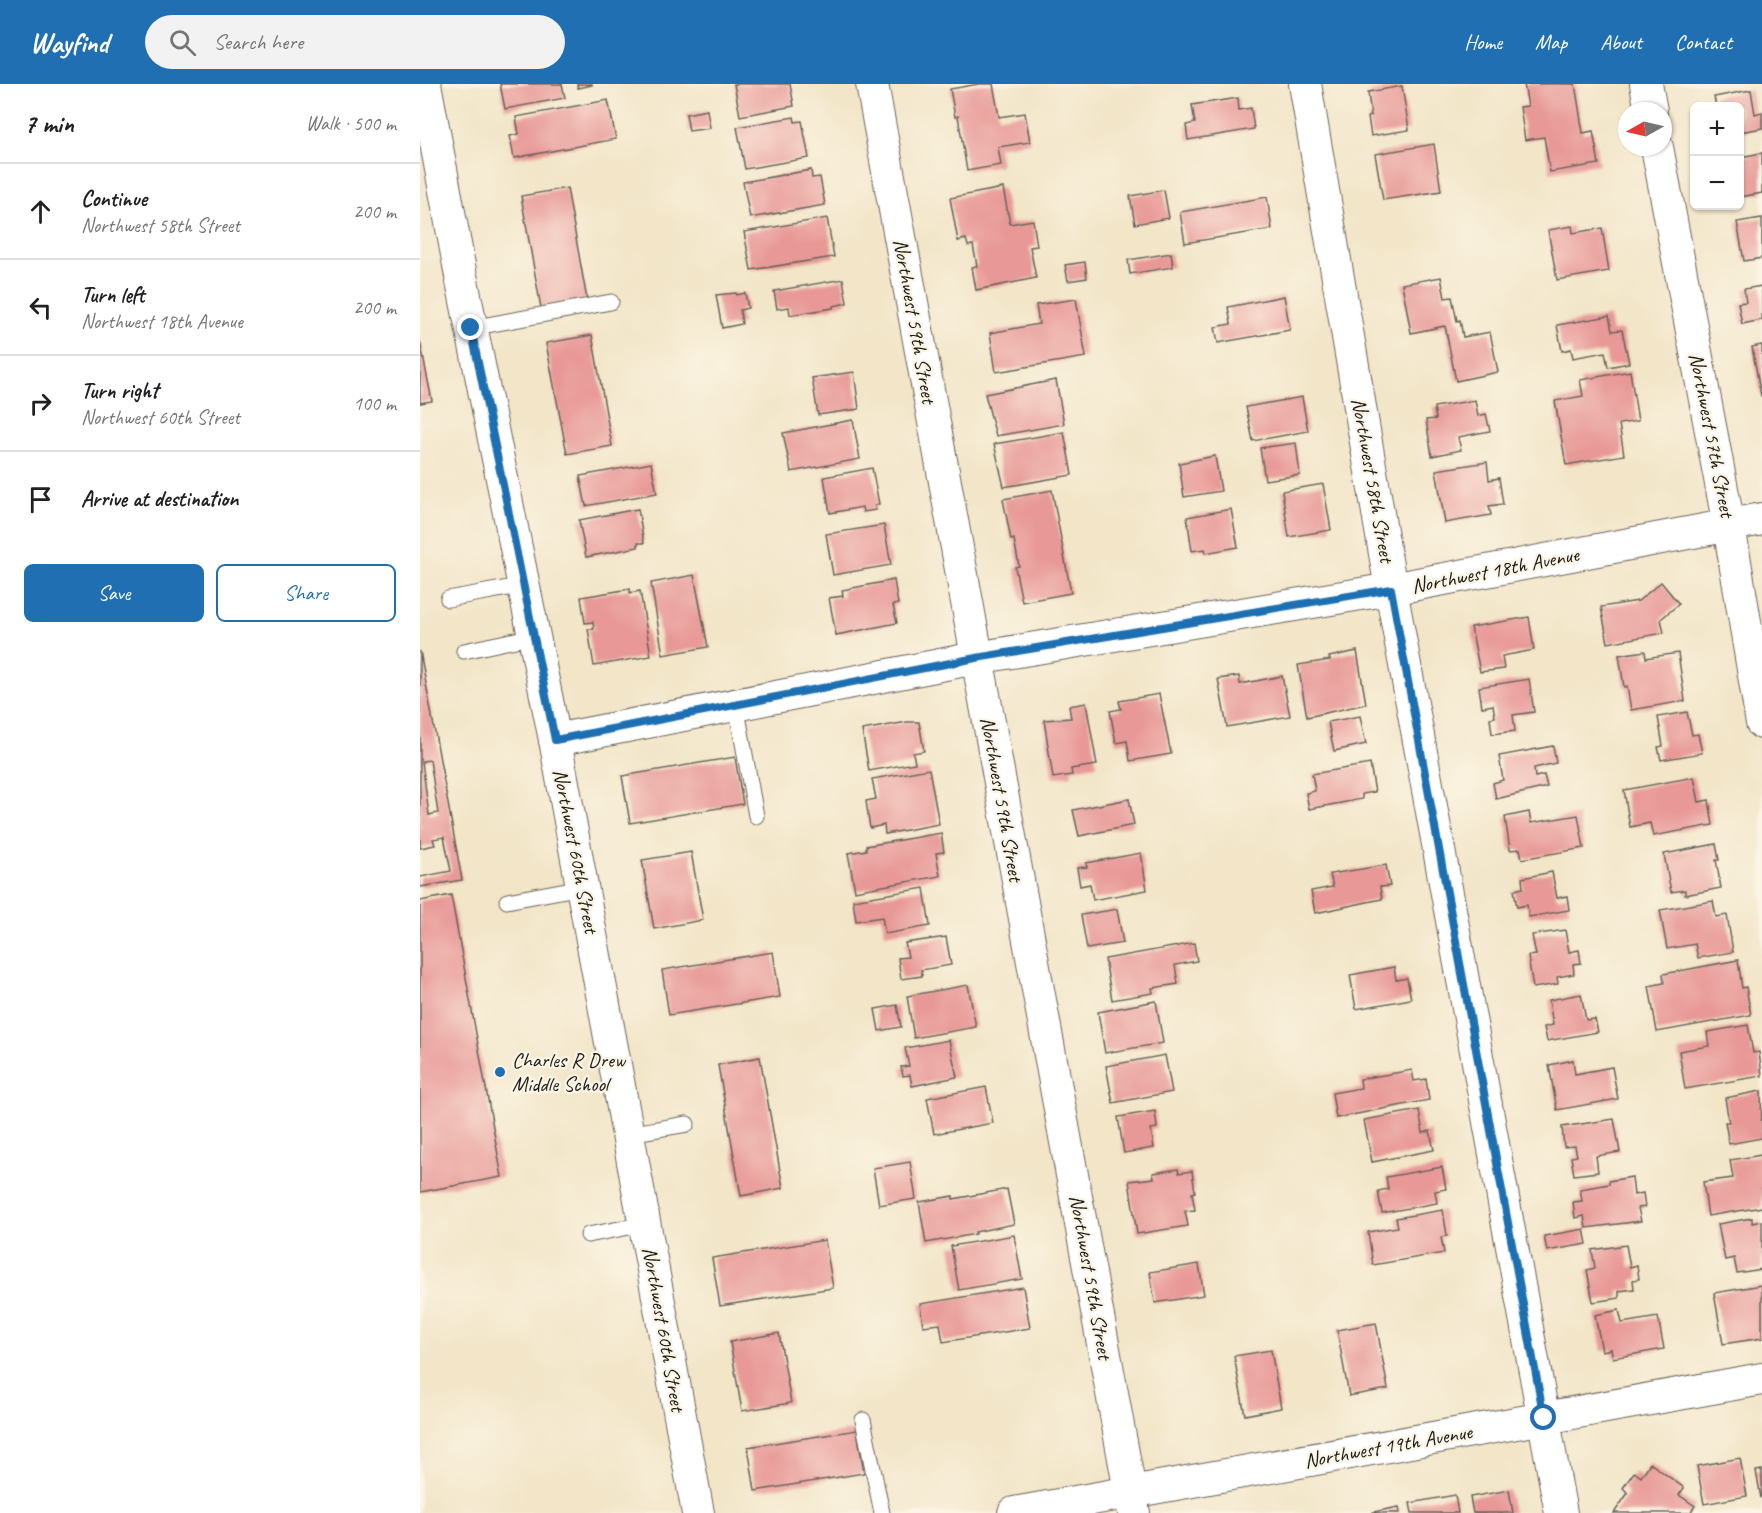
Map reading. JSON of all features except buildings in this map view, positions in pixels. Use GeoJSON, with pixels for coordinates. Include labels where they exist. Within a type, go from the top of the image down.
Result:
{"type":"FeatureCollection","features":[{"type":"Feature","properties":{"kind":"street","name":"Northwest 60th Street"},"geometry":{"type":"LineString","coordinates":[[425,84],[426,118],[555,740],[698,1513]]}},
{"type":"Feature","properties":{"kind":"street","name":"Northwest 59th Street"},"geometry":{"type":"LineString","coordinates":[[872,84],[1132,1503]]}},
{"type":"Feature","properties":{"kind":"street","name":"Northwest 58th Street"},"geometry":{"type":"LineString","coordinates":[[1305,84],[1391,589],[1561,1513]]}},
{"type":"Feature","properties":{"kind":"street"},"geometry":{"type":"LineString","coordinates":[[1646,84],[1649,102]]}},
{"type":"Feature","properties":{"kind":"street","name":"Northwest 57th Street"},"geometry":{"type":"LineString","coordinates":[[1660,156],[1729,526],[1762,723]]}},
{"type":"Feature","properties":{"kind":"street","name":"Northwest 18th Avenue"},"geometry":{"type":"LineString","coordinates":[[555,740],[976,658],[1391,589],[1762,519]]}},
{"type":"Feature","properties":{"kind":"street","name":"Northwest 19th Avenue"},"geometry":{"type":"LineString","coordinates":[[1014,1513],[1132,1503],[1544,1418],[1762,1379]]}},
{"type":"Feature","properties":{"kind":"lane"},"geometry":{"type":"LineString","coordinates":[[471,328],[611,302]]}},
{"type":"Feature","properties":{"kind":"lane"},"geometry":{"type":"LineString","coordinates":[[448,599],[524,585]]}},
{"type":"Feature","properties":{"kind":"lane"},"geometry":{"type":"LineString","coordinates":[[464,651],[534,636]]}},
{"type":"Feature","properties":{"kind":"lane"},"geometry":{"type":"LineString","coordinates":[[736,704],[756,816]]}},
{"type":"Feature","properties":{"kind":"lane"},"geometry":{"type":"LineString","coordinates":[[507,901],[582,887]]}},
{"type":"Feature","properties":{"kind":"lane"},"geometry":{"type":"LineString","coordinates":[[628,1134],[687,1124]]}},
{"type":"Feature","properties":{"kind":"lane"},"geometry":{"type":"LineString","coordinates":[[588,1235],[645,1224]]}},
{"type":"Feature","properties":{"kind":"lane"},"geometry":{"type":"LineString","coordinates":[[863,1420],[882,1513]]}},
{"type":"Feature","properties":{"kind":"place","name":"Charles R Drew Middle School"},"geometry":{"type":"Point","coordinates":[500,1072]}},
{"type":"Feature","properties":{"kind":"route"},"geometry":{"type":"LineString","coordinates":[[471,328],[555,740],[976,658],[1391,589],[1544,1418]]}}]}
